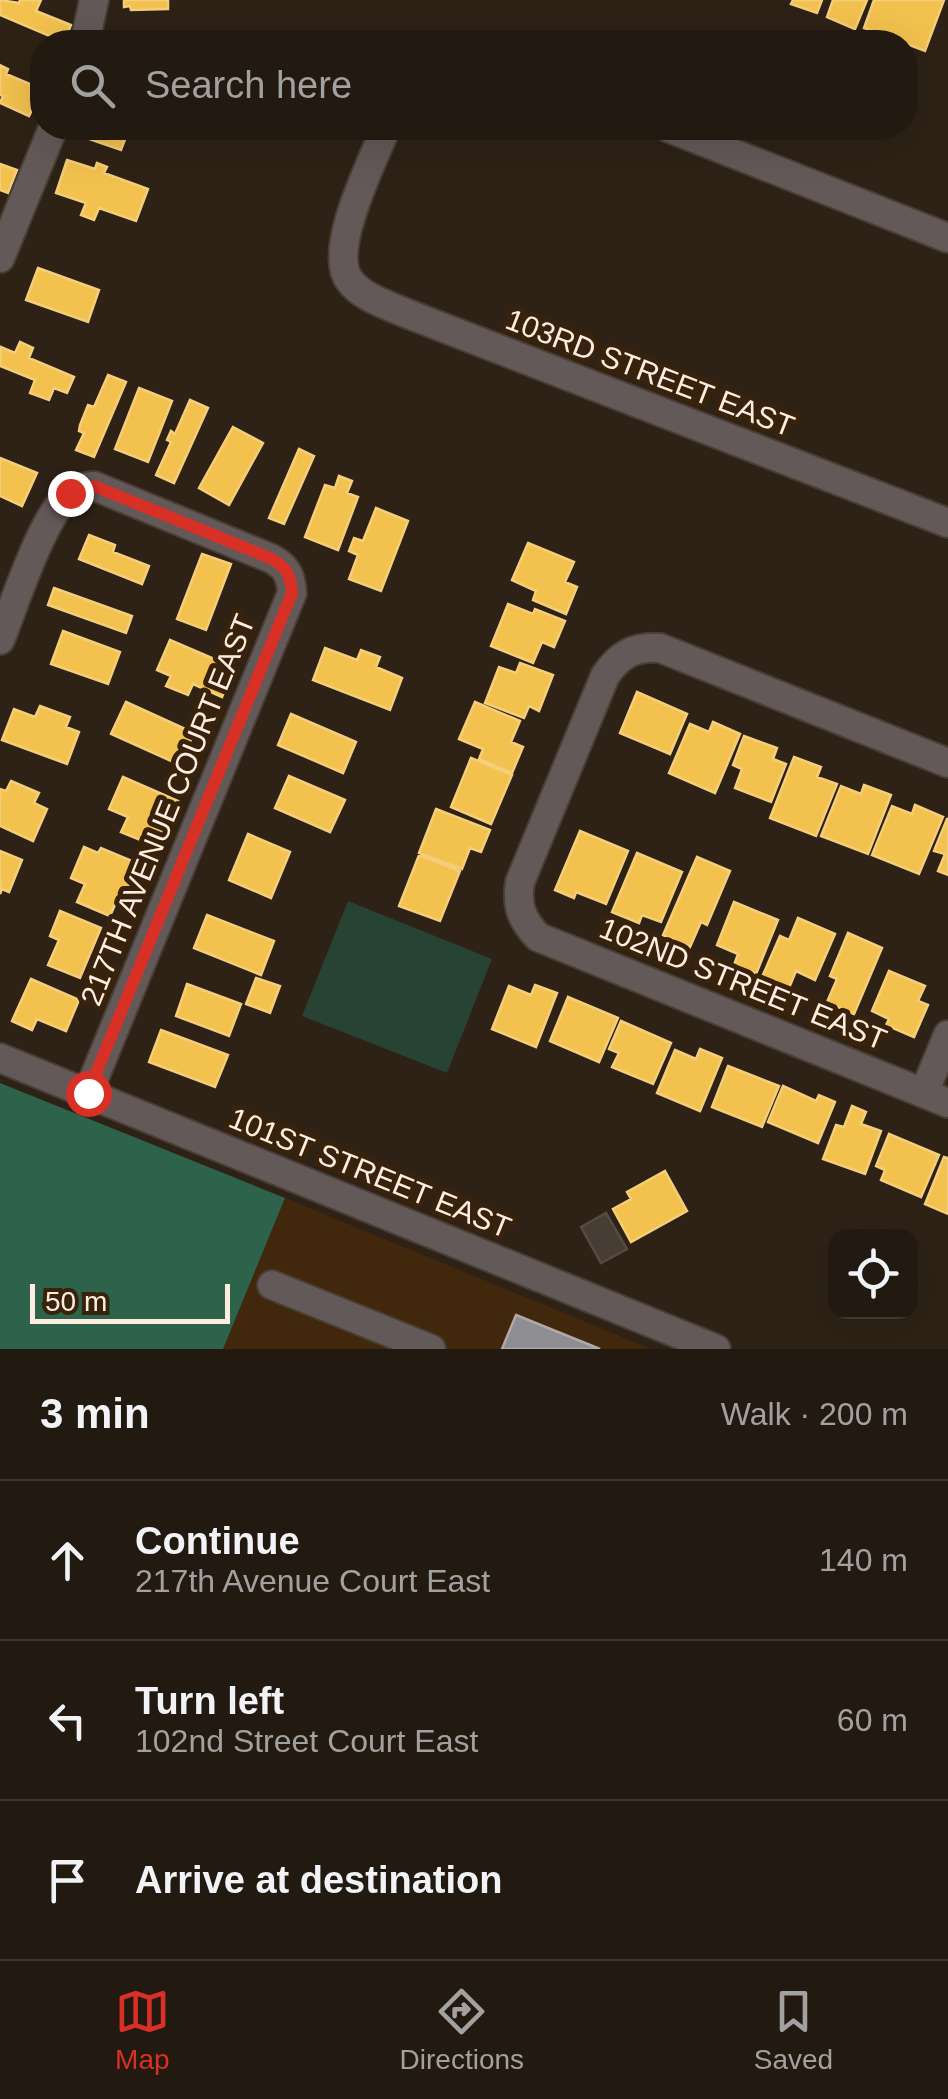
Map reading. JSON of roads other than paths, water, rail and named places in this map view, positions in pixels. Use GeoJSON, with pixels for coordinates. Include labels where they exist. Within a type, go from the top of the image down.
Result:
{"type":"FeatureCollection","features":[{"type":"Feature","properties":{"kind":"street"},"geometry":{"type":"LineString","coordinates":[[88,30],[94,0]]}},
{"type":"Feature","properties":{"kind":"street"},"geometry":{"type":"LineString","coordinates":[[0,258],[48,140]]}},
{"type":"Feature","properties":{"kind":"street","name":"103RD STREET EAST"},"geometry":{"type":"LineString","coordinates":[[382,140],[341,249],[347,279],[361,292],[403,312],[948,524]]}},
{"type":"Feature","properties":{"kind":"street"},"geometry":{"type":"LineString","coordinates":[[699,140],[948,238]]}},
{"type":"Feature","properties":{"kind":"street","name":"217TH AVENUE COURT EAST"},"geometry":{"type":"LineString","coordinates":[[0,640],[40,541],[65,498],[78,489],[94,486],[270,558],[288,571],[292,593],[88,1093]]}},
{"type":"Feature","properties":{"kind":"street","name":"102ND STREET EAST"},"geometry":{"type":"LineString","coordinates":[[936,1098],[538,937],[521,916],[518,897],[520,882],[598,694],[614,663],[643,646],[660,648],[948,763]]}},
{"type":"Feature","properties":{"kind":"street"},"geometry":{"type":"LineString","coordinates":[[936,1098],[948,1035]]}},
{"type":"Feature","properties":{"kind":"street","name":"101ST STREET EAST"},"geometry":{"type":"LineString","coordinates":[[0,1058],[716,1349]]}},
{"type":"Feature","properties":{"kind":"street"},"geometry":{"type":"LineString","coordinates":[[272,1286],[431,1349]]}}]}
